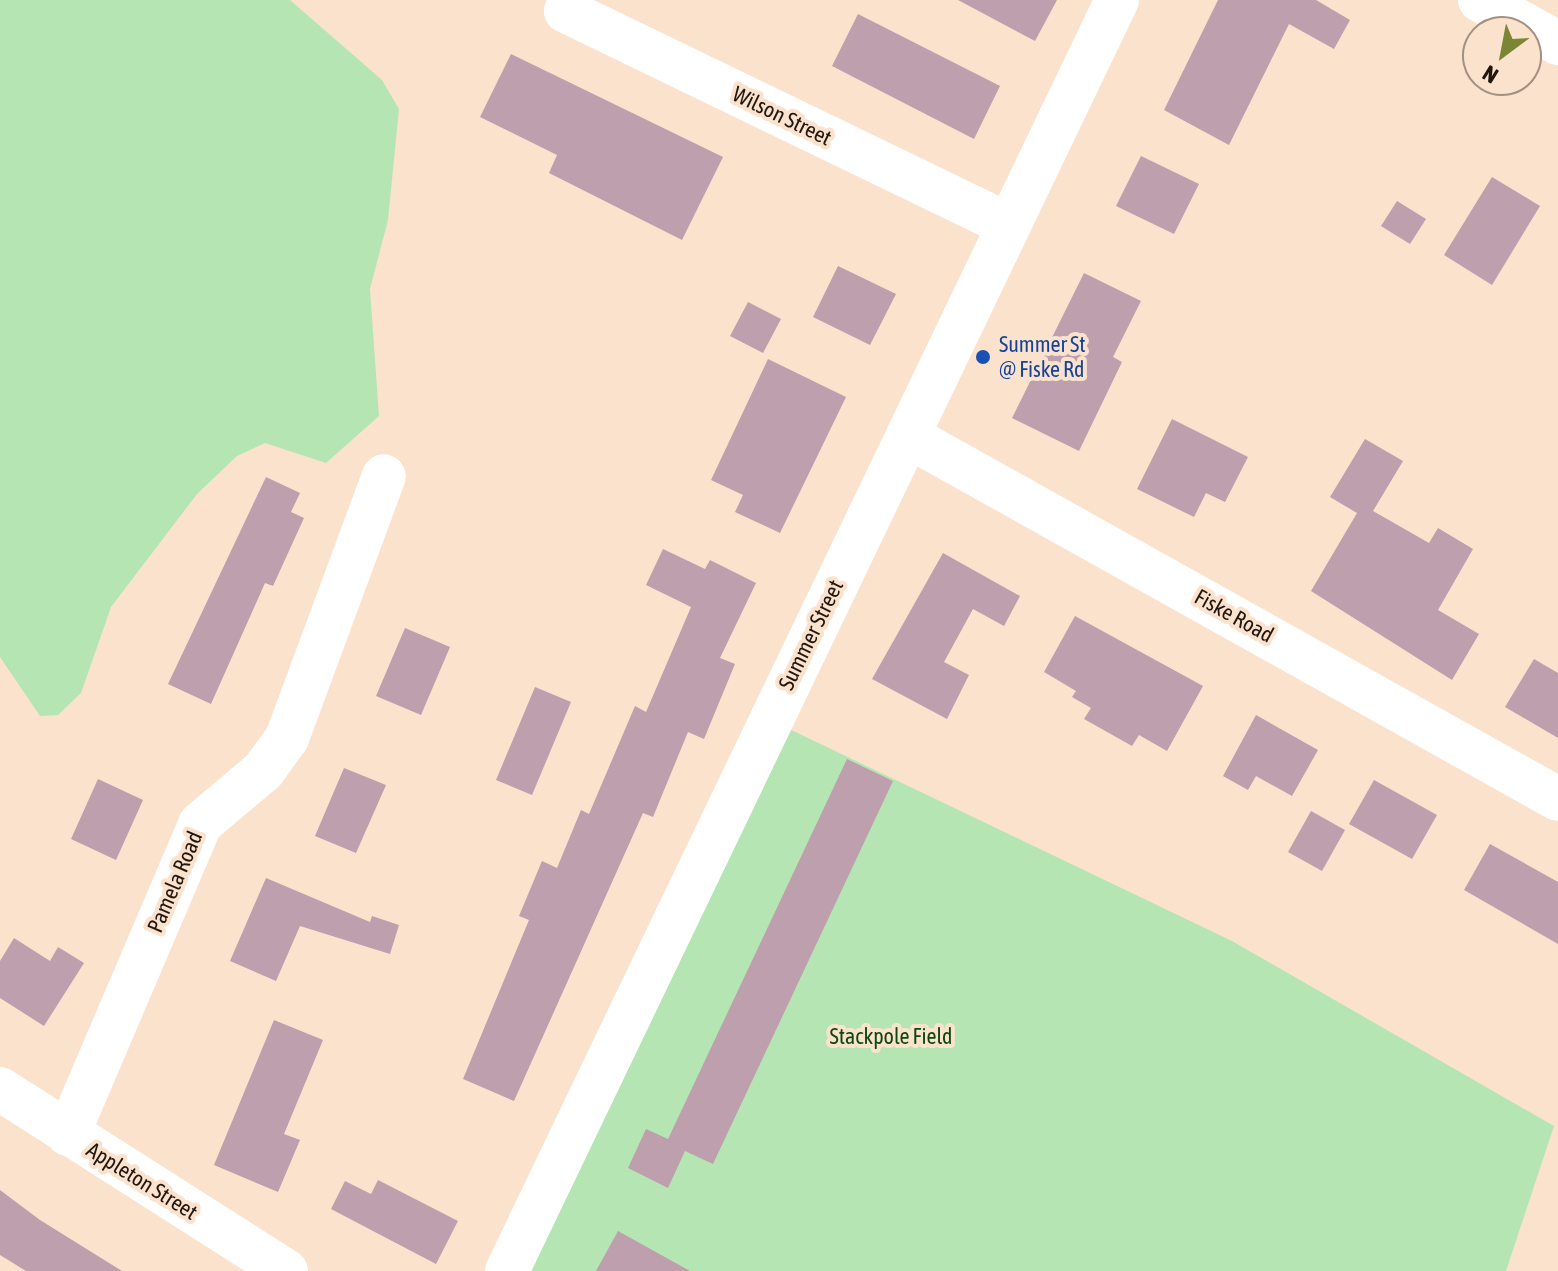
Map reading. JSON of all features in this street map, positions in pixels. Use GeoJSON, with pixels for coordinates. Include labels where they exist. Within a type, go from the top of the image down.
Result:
{"type":"FeatureCollection","features":[{"type":"Feature","properties":{"kind":"street","name":"Wilson Street"},"geometry":{"type":"LineString","coordinates":[[571,0],[566,11],[1009,225]]}},
{"type":"Feature","properties":{"kind":"street","name":"Summer Street"},"geometry":{"type":"LineString","coordinates":[[507,1271],[1117,0]]}},
{"type":"Feature","properties":{"kind":"street"},"geometry":{"type":"LineString","coordinates":[[1480,0],[1558,43]]}},
{"type":"Feature","properties":{"kind":"street","name":"Fiske Road"},"geometry":{"type":"LineString","coordinates":[[908,436],[1558,799]]}},
{"type":"Feature","properties":{"kind":"street","name":"Pamela Road"},"geometry":{"type":"LineString","coordinates":[[68,1134],[200,824],[263,771],[287,738],[384,476]]}},
{"type":"Feature","properties":{"kind":"street","name":"Appleton Street"},"geometry":{"type":"LineString","coordinates":[[0,1089],[286,1271]]}},
{"type":"Feature","properties":{"kind":"green space"},"geometry":{"type":"Polygon","coordinates":[[[0,0],[290,0],[382,80],[399,109],[388,220],[370,289],[379,416],[326,463],[265,443],[237,456],[197,494],[111,607],[81,693],[58,715],[40,716],[0,657],[0,0]]]}},
{"type":"Feature","properties":{"kind":"green space","name":"Stackpole Field"},"geometry":{"type":"Polygon","coordinates":[[[783,726],[1232,941],[1554,1126],[1506,1271],[510,1271],[783,726]]]}},
{"type":"Feature","properties":{"kind":"building"},"geometry":{"type":"Polygon","coordinates":[[[958,0],[1057,0],[1035,41],[958,0]]]}},
{"type":"Feature","properties":{"kind":"building"},"geometry":{"type":"Polygon","coordinates":[[[1218,0],[1316,0],[1350,20],[1334,49],[1289,24],[1229,145],[1164,110],[1218,0]]]}},
{"type":"Feature","properties":{"kind":"building"},"geometry":{"type":"Polygon","coordinates":[[[858,14],[1000,86],[974,139],[832,66],[858,14]]]}},
{"type":"Feature","properties":{"kind":"building"},"geometry":{"type":"Polygon","coordinates":[[[511,54],[723,157],[682,240],[549,173],[557,155],[480,117],[511,54]]]}},
{"type":"Feature","properties":{"kind":"building"},"geometry":{"type":"Polygon","coordinates":[[[1141,156],[1199,184],[1174,234],[1116,206],[1141,156]]]}},
{"type":"Feature","properties":{"kind":"building"},"geometry":{"type":"Polygon","coordinates":[[[1492,177],[1540,206],[1492,285],[1444,255],[1492,177]]]}},
{"type":"Feature","properties":{"kind":"building"},"geometry":{"type":"Polygon","coordinates":[[[1397,201],[1426,219],[1410,244],[1381,226],[1397,201]]]}},
{"type":"Feature","properties":{"kind":"building"},"geometry":{"type":"Polygon","coordinates":[[[838,266],[896,294],[870,345],[813,317],[838,266]]]}},
{"type":"Feature","properties":{"kind":"building"},"geometry":{"type":"Polygon","coordinates":[[[1084,273],[1141,301],[1113,357],[1122,362],[1079,451],[1012,418],[1084,273]]]}},
{"type":"Feature","properties":{"kind":"building"},"geometry":{"type":"Polygon","coordinates":[[[748,302],[781,319],[763,353],[730,336],[748,302]]]}},
{"type":"Feature","properties":{"kind":"building"},"geometry":{"type":"Polygon","coordinates":[[[768,359],[846,397],[780,533],[735,512],[743,495],[711,480],[768,359]]]}},
{"type":"Feature","properties":{"kind":"building"},"geometry":{"type":"Polygon","coordinates":[[[1172,419],[1248,457],[1225,502],[1206,493],[1194,517],[1137,489],[1172,419]]]}},
{"type":"Feature","properties":{"kind":"building"},"geometry":{"type":"Polygon","coordinates":[[[1365,439],[1403,461],[1373,511],[1429,543],[1438,528],[1473,549],[1438,610],[1479,634],[1452,680],[1311,591],[1357,513],[1330,497],[1365,439]]]}},
{"type":"Feature","properties":{"kind":"building"},"geometry":{"type":"Polygon","coordinates":[[[266,477],[300,493],[291,512],[304,518],[273,586],[265,583],[211,704],[168,684],[266,477]]]}},
{"type":"Feature","properties":{"kind":"building"},"geometry":{"type":"Polygon","coordinates":[[[663,549],[705,569],[710,560],[756,583],[720,658],[735,664],[704,739],[688,732],[653,817],[643,813],[514,1101],[463,1079],[529,920],[519,916],[542,861],[557,868],[581,810],[589,814],[635,706],[646,712],[691,607],[646,585],[663,549]]]}},
{"type":"Feature","properties":{"kind":"building"},"geometry":{"type":"Polygon","coordinates":[[[943,553],[1020,596],[1004,626],[973,609],[944,662],[969,675],[947,719],[872,679],[943,553]]]}},
{"type":"Feature","properties":{"kind":"building"},"geometry":{"type":"Polygon","coordinates":[[[1075,616],[1203,686],[1167,751],[1139,735],[1132,746],[1084,719],[1091,708],[1072,697],[1076,691],[1044,672],[1075,616]]]}},
{"type":"Feature","properties":{"kind":"building"},"geometry":{"type":"Polygon","coordinates":[[[405,628],[450,647],[421,715],[376,696],[405,628]]]}},
{"type":"Feature","properties":{"kind":"building"},"geometry":{"type":"Polygon","coordinates":[[[1534,659],[1558,673],[1558,738],[1505,707],[1534,659]]]}},
{"type":"Feature","properties":{"kind":"building"},"geometry":{"type":"Polygon","coordinates":[[[535,687],[571,702],[532,795],[496,780],[535,687]]]}},
{"type":"Feature","properties":{"kind":"building"},"geometry":{"type":"Polygon","coordinates":[[[1256,715],[1318,750],[1292,796],[1256,776],[1248,790],[1223,776],[1256,715]]]}},
{"type":"Feature","properties":{"kind":"building"},"geometry":{"type":"Polygon","coordinates":[[[847,759],[893,781],[713,1164],[685,1151],[668,1188],[628,1168],[646,1129],[668,1139],[847,759]]]}},
{"type":"Feature","properties":{"kind":"building"},"geometry":{"type":"Polygon","coordinates":[[[344,768],[386,785],[356,853],[315,836],[344,768]]]}},
{"type":"Feature","properties":{"kind":"building"},"geometry":{"type":"Polygon","coordinates":[[[98,779],[143,800],[116,860],[71,839],[98,779]]]}},
{"type":"Feature","properties":{"kind":"building"},"geometry":{"type":"Polygon","coordinates":[[[1374,780],[1437,815],[1412,859],[1349,824],[1374,780]]]}},
{"type":"Feature","properties":{"kind":"building"},"geometry":{"type":"Polygon","coordinates":[[[1311,811],[1345,830],[1322,871],[1288,852],[1311,811]]]}},
{"type":"Feature","properties":{"kind":"building"},"geometry":{"type":"Polygon","coordinates":[[[1490,844],[1558,882],[1558,944],[1464,890],[1490,844]]]}},
{"type":"Feature","properties":{"kind":"building"},"geometry":{"type":"Polygon","coordinates":[[[266,878],[370,922],[372,916],[399,925],[390,954],[300,926],[276,981],[230,961],[266,878]]]}},
{"type":"Feature","properties":{"kind":"building"},"geometry":{"type":"Polygon","coordinates":[[[14,938],[50,961],[58,947],[84,963],[44,1026],[0,998],[0,961],[14,938]]]}},
{"type":"Feature","properties":{"kind":"building"},"geometry":{"type":"Polygon","coordinates":[[[274,1020],[323,1040],[284,1134],[300,1140],[278,1192],[214,1165],[274,1020]]]}},
{"type":"Feature","properties":{"kind":"building"},"geometry":{"type":"Polygon","coordinates":[[[378,1180],[458,1221],[436,1264],[331,1209],[345,1181],[371,1194],[378,1180]]]}},
{"type":"Feature","properties":{"kind":"building"},"geometry":{"type":"Polygon","coordinates":[[[0,1190],[40,1220],[122,1271],[26,1271],[0,1255],[0,1190]]]}},
{"type":"Feature","properties":{"kind":"building"},"geometry":{"type":"Polygon","coordinates":[[[618,1231],[690,1271],[596,1271],[618,1231]]]}},
{"type":"Feature","properties":{"kind":"place","name":"Summer St @ Fiske Rd"},"geometry":{"type":"Point","coordinates":[983,357]}}]}
